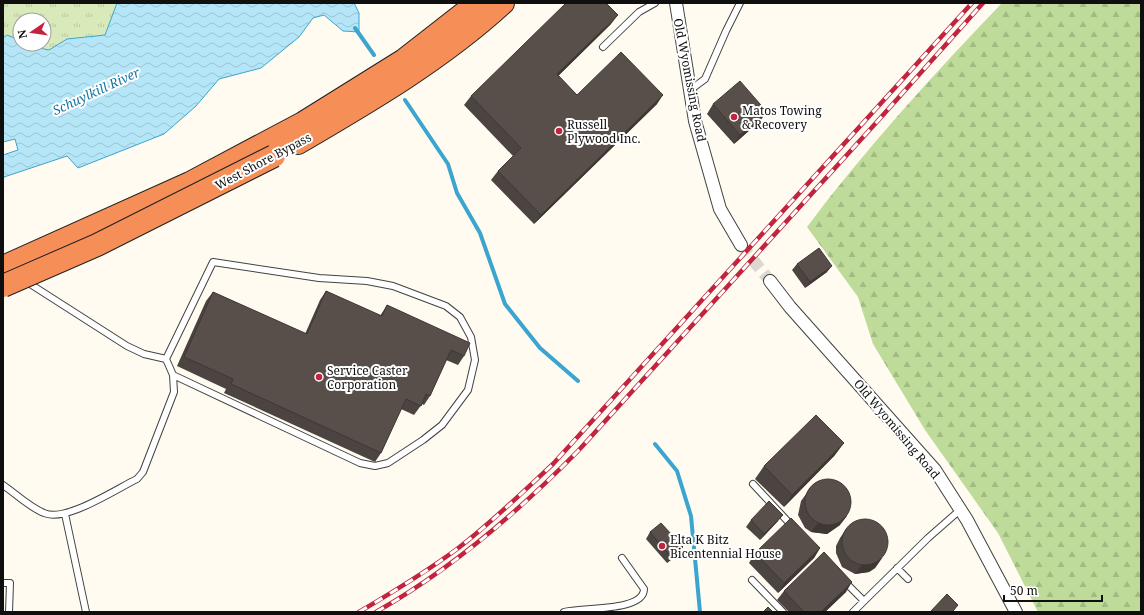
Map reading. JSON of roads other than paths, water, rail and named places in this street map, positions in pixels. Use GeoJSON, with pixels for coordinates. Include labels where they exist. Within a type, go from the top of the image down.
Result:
{"type":"FeatureCollection","features":[{"type":"Feature","properties":{"kind":"highway","name":"West Shore Bypass"},"geometry":{"type":"LineString","coordinates":[[270,150],[303,123],[404,60],[477,3]]}},
{"type":"Feature","properties":{"kind":"highway","name":"West Shore Bypass"},"geometry":{"type":"LineString","coordinates":[[7,276],[97,245],[270,150],[362,106],[428,64],[503,3]]}},
{"type":"Feature","properties":{"kind":"street","name":"Old Wyomissing Road"},"geometry":{"type":"LineString","coordinates":[[676,3],[695,121],[720,209],[741,245]]}},
{"type":"Feature","properties":{"kind":"street","name":"Old Wyomissing Road"},"geometry":{"type":"LineString","coordinates":[[770,281],[790,307],[927,460],[960,510],[1016,612]]}},
{"type":"Feature","properties":{"kind":"lane"},"geometry":{"type":"LineString","coordinates":[[603,47],[639,12],[654,3]]}},
{"type":"Feature","properties":{"kind":"lane"},"geometry":{"type":"LineString","coordinates":[[690,90],[705,79],[740,3]]}},
{"type":"Feature","properties":{"kind":"lane"},"geometry":{"type":"LineString","coordinates":[[3,485],[44,514],[56,516],[65,514],[137,479],[143,472],[174,392],[173,375],[166,359],[213,262],[319,278],[367,281],[393,286],[440,304],[460,317],[471,337],[475,360],[468,390],[442,425],[423,440],[388,463],[375,466],[360,463],[173,375]]}},
{"type":"Feature","properties":{"kind":"lane"},"geometry":{"type":"LineString","coordinates":[[7,276],[127,346],[144,354],[166,359]]}},
{"type":"Feature","properties":{"kind":"lane"},"geometry":{"type":"LineString","coordinates":[[753,484],[801,534]]}},
{"type":"Feature","properties":{"kind":"lane"},"geometry":{"type":"LineString","coordinates":[[853,612],[897,568],[960,510]]}},
{"type":"Feature","properties":{"kind":"lane"},"geometry":{"type":"LineString","coordinates":[[65,514],[86,612]]}},
{"type":"Feature","properties":{"kind":"lane"},"geometry":{"type":"LineString","coordinates":[[564,612],[573,609],[621,606],[630,604],[640,597],[644,589],[622,558]]}},
{"type":"Feature","properties":{"kind":"lane"},"geometry":{"type":"LineString","coordinates":[[897,568],[908,579]]}},
{"type":"Feature","properties":{"kind":"lane"},"geometry":{"type":"LineString","coordinates":[[842,579],[864,601]]}},
{"type":"Feature","properties":{"kind":"lane"},"geometry":{"type":"LineString","coordinates":[[752,580],[783,612]]}},
{"type":"Feature","properties":{"kind":"lane"},"geometry":{"type":"LineString","coordinates":[[3,583],[10,583],[9,612]]}},
{"type":"Feature","properties":{"kind":"water","name":"Schuylkill River"},"geometry":{"type":"Polygon","coordinates":[[[117,3],[354,3],[359,13],[359,32],[343,31],[324,15],[313,18],[299,37],[261,68],[219,79],[196,106],[164,134],[78,168],[67,156],[4,177],[3,180],[3,155],[18,150],[15,139],[3,142],[3,38],[7,35],[12,37],[12,52],[52,52],[52,48],[67,39],[105,35],[117,3]]]}},
{"type":"Feature","properties":{"kind":"waterway"},"geometry":{"type":"LineString","coordinates":[[355,28],[374,55]]}},
{"type":"Feature","properties":{"kind":"waterway"},"geometry":{"type":"LineString","coordinates":[[405,100],[448,164],[457,193],[480,233],[505,304],[540,348],[578,381]]}},
{"type":"Feature","properties":{"kind":"waterway"},"geometry":{"type":"LineString","coordinates":[[655,444],[677,471],[691,516],[700,612]]}},
{"type":"Feature","properties":{"kind":"tunnel"},"geometry":{"type":"LineString","coordinates":[[741,245],[770,281]]}},
{"type":"Feature","properties":{"kind":"railway"},"geometry":{"type":"LineString","coordinates":[[359,612],[409,582],[457,549],[518,497],[553,464],[972,3]]}},
{"type":"Feature","properties":{"kind":"railway"},"geometry":{"type":"LineString","coordinates":[[376,612],[431,577],[483,539],[555,474],[578,451],[983,3]]}},
{"type":"Feature","properties":{"kind":"place","name":"Matos Towing & Recovery"},"geometry":{"type":"Point","coordinates":[734,117]}},
{"type":"Feature","properties":{"kind":"place","name":"Russell Plywood Inc."},"geometry":{"type":"Point","coordinates":[559,131]}},
{"type":"Feature","properties":{"kind":"place","name":"Service Caster Corporation"},"geometry":{"type":"Point","coordinates":[319,377]}},
{"type":"Feature","properties":{"kind":"place","name":"Elta K Bitz Bicentennial House"},"geometry":{"type":"Point","coordinates":[662,546]}}]}
